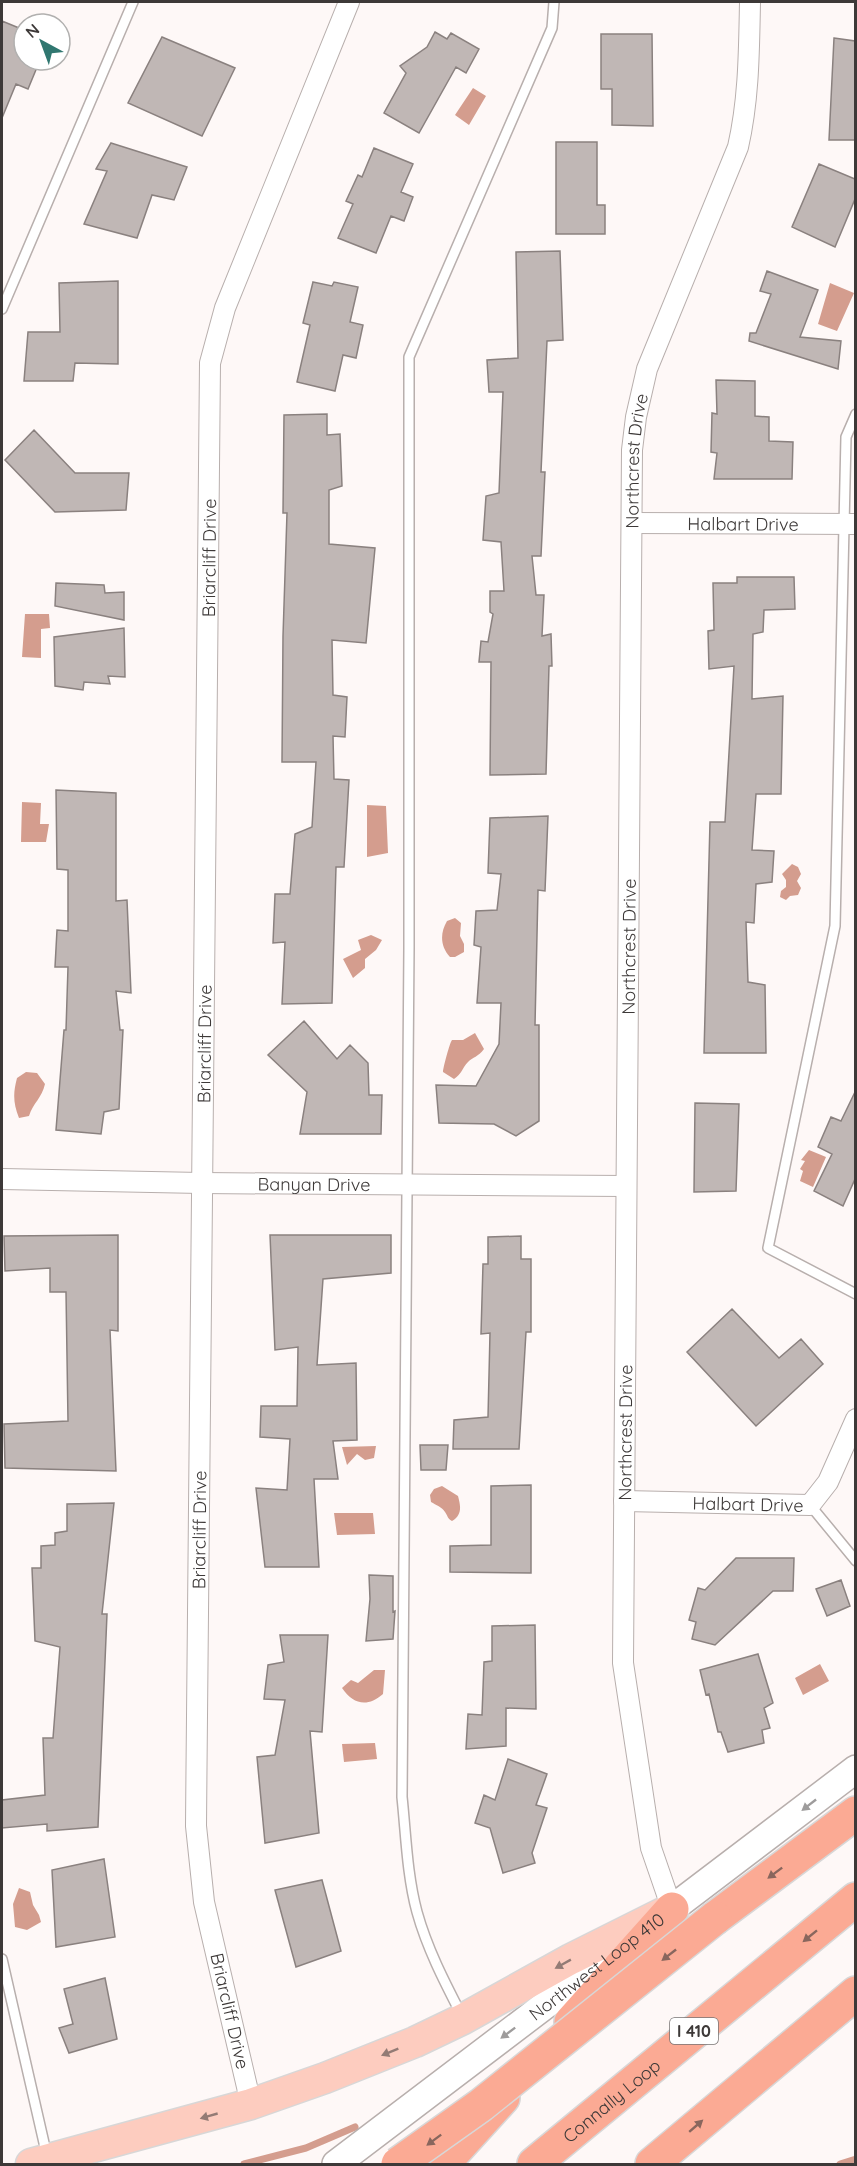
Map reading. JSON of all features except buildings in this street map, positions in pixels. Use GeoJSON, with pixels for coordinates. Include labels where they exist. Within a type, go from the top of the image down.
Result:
{"type":"FeatureCollection","features":[{"type":"Feature","properties":{"kind":"highway"},"geometry":{"type":"LineString","coordinates":[[398,2164],[481,2105],[715,1918],[855,1813]]}},
{"type":"Feature","properties":{"kind":"highway","name":"Connally Loop"},"geometry":{"type":"LineString","coordinates":[[534,2164],[855,1899]]}},
{"type":"Feature","properties":{"kind":"highway"},"geometry":{"type":"LineString","coordinates":[[443,2164],[672,1909]]}},
{"type":"Feature","properties":{"kind":"highway"},"geometry":{"type":"LineString","coordinates":[[652,2164],[855,1993]]}},
{"type":"Feature","properties":{"kind":"main road","name":"Northwest Loop 410"},"geometry":{"type":"LineString","coordinates":[[336,2164],[855,1769]]}},
{"type":"Feature","properties":{"kind":"main road"},"geometry":{"type":"LineString","coordinates":[[40,2163],[251,2104],[405,2046],[463,2019],[571,1959],[672,1909]]}},
{"type":"Feature","properties":{"kind":"street","name":"Briarcliff Drive"},"geometry":{"type":"LineString","coordinates":[[251,2104],[204,1902],[196,1826],[210,363],[225,308],[349,2]]}},
{"type":"Feature","properties":{"kind":"street","name":"Northcrest Drive"},"geometry":{"type":"LineString","coordinates":[[672,1909],[651,1848],[623,1663],[632,450],[636,417],[647,369],[738,147],[747,92],[750,2]]}},
{"type":"Feature","properties":{"kind":"street","name":"Halbart Drive"},"geometry":{"type":"LineString","coordinates":[[632,523],[850,524]]}},
{"type":"Feature","properties":{"kind":"street","name":"Banyan Drive"},"geometry":{"type":"LineString","coordinates":[[2,1179],[626,1186]]}},
{"type":"Feature","properties":{"kind":"street","name":"Halbart Drive"},"geometry":{"type":"LineString","coordinates":[[624,1501],[810,1505],[828,1482],[855,1419]]}},
{"type":"Feature","properties":{"kind":"lane"},"geometry":{"type":"LineString","coordinates":[[2,309],[133,2]]}},
{"type":"Feature","properties":{"kind":"lane"},"geometry":{"type":"LineString","coordinates":[[463,2019],[430,1953],[416,1910],[402,1797],[408,1184],[409,357],[552,28],[554,2]]}},
{"type":"Feature","properties":{"kind":"lane"},"geometry":{"type":"LineString","coordinates":[[855,414],[846,437],[850,524],[835,926],[768,1248],[855,1294]]}},
{"type":"Feature","properties":{"kind":"lane"},"geometry":{"type":"LineString","coordinates":[[810,1505],[855,1561]]}},
{"type":"Feature","properties":{"kind":"lane"},"geometry":{"type":"LineString","coordinates":[[2,1959],[40,2163]]}},
{"type":"Feature","properties":{"kind":"shaded area"},"geometry":{"type":"Polygon","coordinates":[[[473,88],[486,96],[469,125],[455,115],[473,88]]]}},
{"type":"Feature","properties":{"kind":"shaded area"},"geometry":{"type":"Polygon","coordinates":[[[830,283],[854,293],[837,331],[818,324],[830,283]]]}},
{"type":"Feature","properties":{"kind":"shaded area"},"geometry":{"type":"Polygon","coordinates":[[[25,614],[49,614],[50,628],[41,629],[41,658],[22,657],[25,614]]]}},
{"type":"Feature","properties":{"kind":"shaded area"},"geometry":{"type":"Polygon","coordinates":[[[22,802],[41,803],[40,824],[49,824],[46,842],[21,842],[22,802]]]}},
{"type":"Feature","properties":{"kind":"shaded area"},"geometry":{"type":"Polygon","coordinates":[[[367,805],[386,806],[388,853],[367,857],[367,805]]]}},
{"type":"Feature","properties":{"kind":"shaded area"},"geometry":{"type":"Polygon","coordinates":[[[792,864],[798,867],[801,874],[797,881],[801,888],[798,895],[790,896],[786,900],[780,897],[781,891],[786,887],[786,880],[782,874],[792,864]]]}},
{"type":"Feature","properties":{"kind":"shaded area"},"geometry":{"type":"Polygon","coordinates":[[[455,918],[461,923],[460,936],[464,944],[464,952],[450,957],[444,948],[442,935],[447,921],[455,918]]]}},
{"type":"Feature","properties":{"kind":"shaded area"},"geometry":{"type":"Polygon","coordinates":[[[371,935],[382,940],[376,950],[365,959],[365,968],[353,978],[343,959],[361,950],[358,940],[371,935]]]}},
{"type":"Feature","properties":{"kind":"shaded area"},"geometry":{"type":"Polygon","coordinates":[[[475,1033],[484,1049],[468,1062],[454,1079],[443,1072],[451,1042],[452,1040],[463,1040],[475,1033]]]}},
{"type":"Feature","properties":{"kind":"shaded area"},"geometry":{"type":"Polygon","coordinates":[[[26,1072],[37,1073],[45,1084],[29,1116],[19,1118],[14,1098],[15,1088],[17,1078],[26,1072]]]}},
{"type":"Feature","properties":{"kind":"shaded area"},"geometry":{"type":"Polygon","coordinates":[[[809,1150],[826,1157],[813,1187],[800,1181],[803,1171],[800,1169],[805,1161],[801,1160],[809,1150]]]}},
{"type":"Feature","properties":{"kind":"shaded area"},"geometry":{"type":"Polygon","coordinates":[[[376,1446],[374,1458],[365,1460],[357,1454],[347,1465],[342,1447],[376,1446]]]}},
{"type":"Feature","properties":{"kind":"shaded area"},"geometry":{"type":"Polygon","coordinates":[[[442,1486],[458,1496],[460,1510],[458,1516],[452,1521],[442,1509],[431,1502],[430,1495],[434,1489],[442,1486]]]}},
{"type":"Feature","properties":{"kind":"shaded area"},"geometry":{"type":"Polygon","coordinates":[[[334,1513],[373,1513],[375,1534],[337,1535],[334,1513]]]}},
{"type":"Feature","properties":{"kind":"shaded area"},"geometry":{"type":"Polygon","coordinates":[[[820,1664],[829,1681],[803,1695],[795,1678],[820,1664]]]}},
{"type":"Feature","properties":{"kind":"shaded area"},"geometry":{"type":"Polygon","coordinates":[[[374,1670],[385,1670],[383,1694],[377,1698],[366,1702],[356,1701],[342,1688],[351,1680],[358,1683],[374,1670]]]}},
{"type":"Feature","properties":{"kind":"shaded area"},"geometry":{"type":"Polygon","coordinates":[[[375,1743],[377,1759],[344,1762],[342,1744],[375,1743]]]}},
{"type":"Feature","properties":{"kind":"shaded area"},"geometry":{"type":"Polygon","coordinates":[[[19,1888],[30,1892],[41,1922],[27,1930],[15,1927],[13,1904],[19,1888]]]}},
{"type":"Feature","properties":{"kind":"waterway"},"geometry":{"type":"LineString","coordinates":[[244,2164],[306,2148],[355,2127]]}},
{"type":"Feature","properties":{"kind":"waterway"},"geometry":{"type":"LineString","coordinates":[[840,2164],[856,2159]]}}]}
